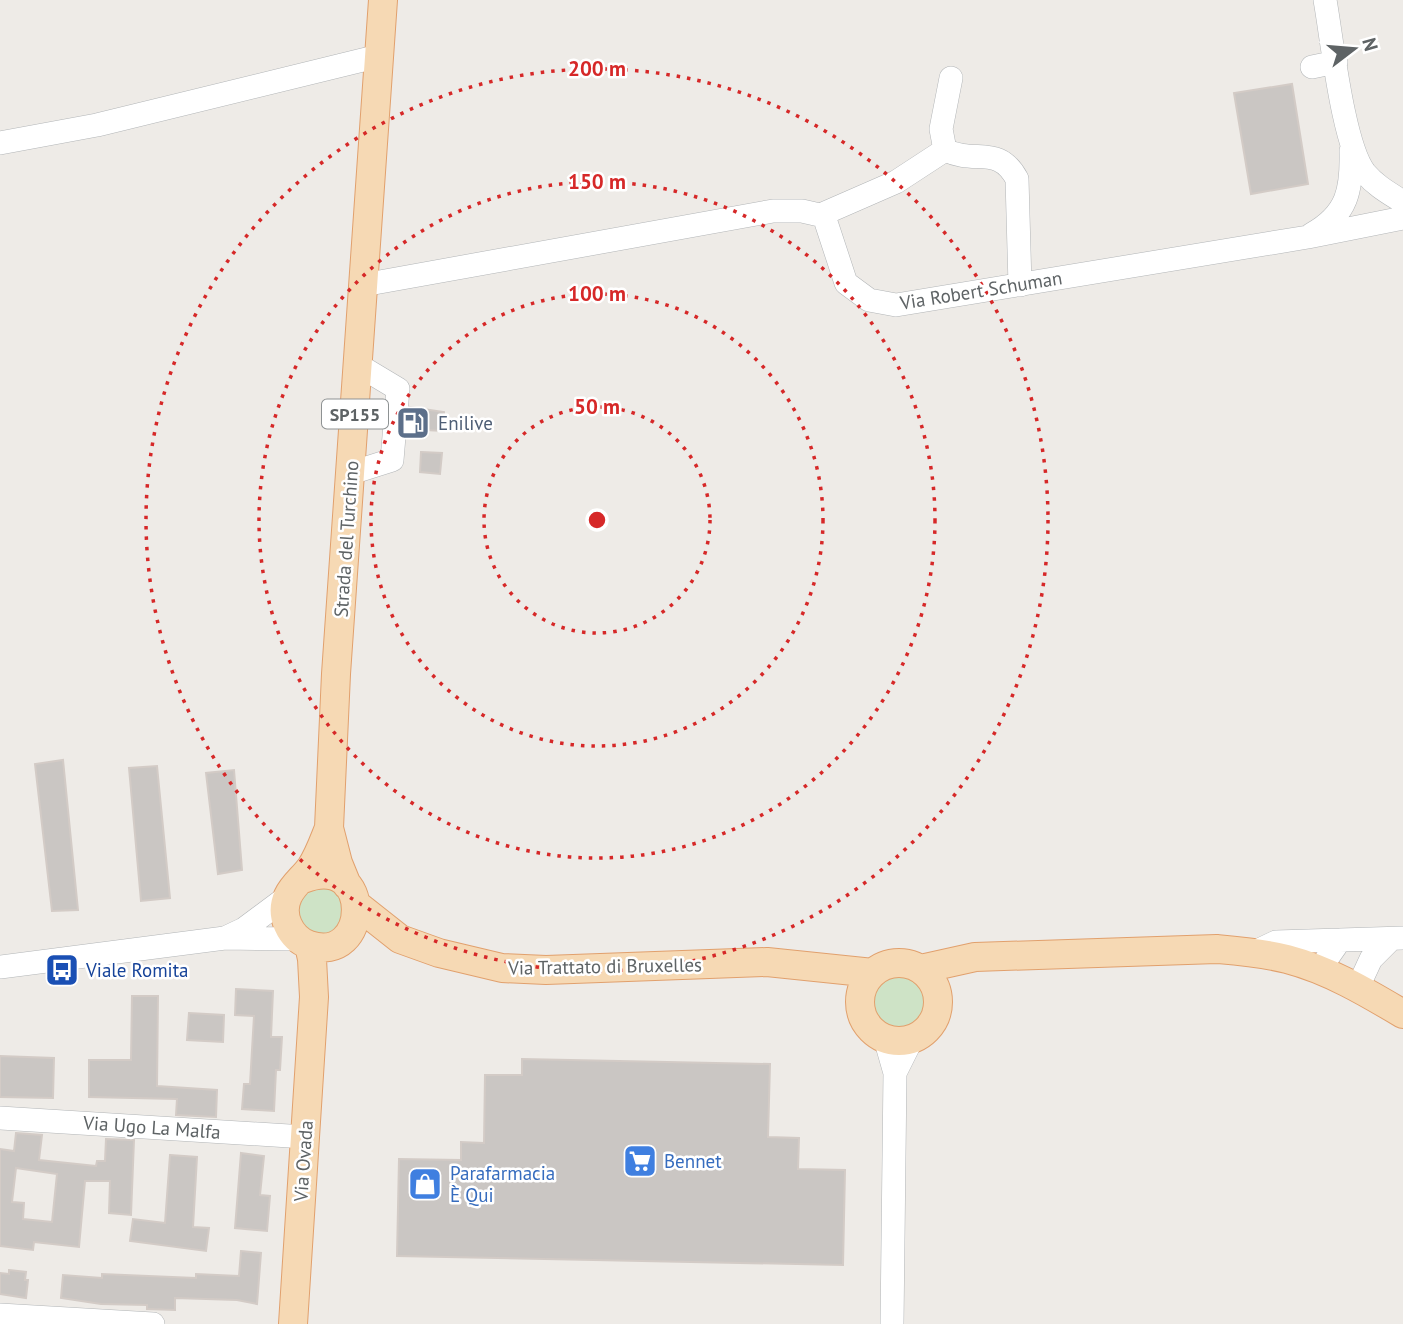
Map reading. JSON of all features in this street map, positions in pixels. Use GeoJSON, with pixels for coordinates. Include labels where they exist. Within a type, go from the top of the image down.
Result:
{"type":"FeatureCollection","features":[{"type":"Feature","properties":{"kind":"main road","name":"Strada del Turchino"},"geometry":{"type":"LineString","coordinates":[[352,895],[338,863],[329,828],[336,674],[383,0]]}},
{"type":"Feature","properties":{"kind":"main road","name":"Strada del Turchino"},"geometry":{"type":"LineString","coordinates":[[295,888],[313,864],[329,828]]}},
{"type":"Feature","properties":{"kind":"main road"},"geometry":{"type":"LineString","coordinates":[[314,874],[337,878],[352,895],[357,918],[352,929],[321,942],[287,924],[285,906],[295,888],[314,874]]}},
{"type":"Feature","properties":{"kind":"main road","name":"Via Trattato di Bruxelles"},"geometry":{"type":"LineString","coordinates":[[352,895],[401,939],[439,953],[502,968],[546,970],[767,962],[873,973]]}},
{"type":"Feature","properties":{"kind":"main road","name":"Via Trattato di Bruxelles"},"geometry":{"type":"LineString","coordinates":[[321,942],[401,939]]}},
{"type":"Feature","properties":{"kind":"main road","name":"Via Ovada"},"geometry":{"type":"LineString","coordinates":[[293,1324],[314,997],[312,959],[321,942]]}},
{"type":"Feature","properties":{"kind":"main road"},"geometry":{"type":"LineString","coordinates":[[921,969],[975,957],[1009,955],[1217,949],[1255,952],[1319,970],[1358,987],[1403,1014]]}},
{"type":"Feature","properties":{"kind":"main road"},"geometry":{"type":"LineString","coordinates":[[938,1004],[936,990],[930,979],[921,969],[902,962],[891,963],[873,973],[861,992],[860,1004],[864,1020],[870,1027],[899,1038],[930,1025],[938,1004],[965,975],[982,964],[1009,955]]}},
{"type":"Feature","properties":{"kind":"main road"},"geometry":{"type":"LineString","coordinates":[[813,967],[860,1004]]}},
{"type":"Feature","properties":{"kind":"street"},"geometry":{"type":"LineString","coordinates":[[1308,237],[1327,226],[1345,202],[1352,182],[1351,144],[1325,0]]}},
{"type":"Feature","properties":{"kind":"street"},"geometry":{"type":"LineString","coordinates":[[0,143],[97,125],[379,56]]}},
{"type":"Feature","properties":{"kind":"street"},"geometry":{"type":"LineString","coordinates":[[1312,67],[1336,62]]}},
{"type":"Feature","properties":{"kind":"street"},"geometry":{"type":"LineString","coordinates":[[945,150],[941,130],[951,78]]}},
{"type":"Feature","properties":{"kind":"street"},"geometry":{"type":"LineString","coordinates":[[1351,144],[1363,171],[1381,189],[1403,202]]}},
{"type":"Feature","properties":{"kind":"street"},"geometry":{"type":"LineString","coordinates":[[363,285],[774,211],[802,211],[824,216],[825,213],[895,181],[945,150]]}},
{"type":"Feature","properties":{"kind":"street"},"geometry":{"type":"LineString","coordinates":[[945,150],[955,155],[1002,159],[1010,166],[1017,179],[1020,285]]}},
{"type":"Feature","properties":{"kind":"street","name":"Via Robert Schuman"},"geometry":{"type":"LineString","coordinates":[[824,216],[846,283],[869,300],[896,305],[1308,237],[1403,218]]}},
{"type":"Feature","properties":{"kind":"street"},"geometry":{"type":"LineString","coordinates":[[351,473],[392,460],[398,389],[358,365]]}},
{"type":"Feature","properties":{"kind":"street"},"geometry":{"type":"LineString","coordinates":[[225,938],[244,929],[295,888]]}},
{"type":"Feature","properties":{"kind":"street"},"geometry":{"type":"LineString","coordinates":[[0,967],[225,938],[321,942]]}},
{"type":"Feature","properties":{"kind":"street"},"geometry":{"type":"LineString","coordinates":[[1255,952],[1276,942],[1397,939]]}},
{"type":"Feature","properties":{"kind":"street"},"geometry":{"type":"LineString","coordinates":[[1358,987],[1371,959],[1397,939]]}},
{"type":"Feature","properties":{"kind":"street"},"geometry":{"type":"LineString","coordinates":[[1319,970],[1340,940]]}},
{"type":"Feature","properties":{"kind":"street"},"geometry":{"type":"LineString","coordinates":[[892,1324],[895,1073],[899,1038]]}},
{"type":"Feature","properties":{"kind":"street","name":"Via Ugo La Malfa"},"geometry":{"type":"LineString","coordinates":[[0,1118],[305,1137]]}},
{"type":"Feature","properties":{"kind":"street"},"geometry":{"type":"LineString","coordinates":[[0,1315],[35,1320],[153,1324]]}},
{"type":"Feature","properties":{"kind":"green space"},"geometry":{"type":"Polygon","coordinates":[[[324,882],[348,904],[334,935],[301,931],[294,898],[324,882]]]}},
{"type":"Feature","properties":{"kind":"green space"},"geometry":{"type":"Polygon","coordinates":[[[898,973],[917,981],[925,1000],[917,1019],[898,1027],[879,1019],[871,1000],[879,981],[898,973]]]}},
{"type":"Feature","properties":{"kind":"building"},"geometry":{"type":"Polygon","coordinates":[[[1292,84],[1308,184],[1251,194],[1234,93],[1292,84]]]}},
{"type":"Feature","properties":{"kind":"building"},"geometry":{"type":"Polygon","coordinates":[[[410,407],[444,412],[443,431],[425,430],[425,435],[408,434],[410,407]]]}},
{"type":"Feature","properties":{"kind":"building"},"geometry":{"type":"Polygon","coordinates":[[[421,452],[442,453],[440,474],[420,472],[421,452]]]}},
{"type":"Feature","properties":{"kind":"building"},"geometry":{"type":"Polygon","coordinates":[[[63,760],[78,910],[52,911],[35,764],[63,760]]]}},
{"type":"Feature","properties":{"kind":"building"},"geometry":{"type":"Polygon","coordinates":[[[157,766],[170,898],[141,901],[129,768],[157,766]]]}},
{"type":"Feature","properties":{"kind":"building"},"geometry":{"type":"Polygon","coordinates":[[[234,770],[242,870],[218,874],[206,773],[234,770]]]}},
{"type":"Feature","properties":{"kind":"building"},"geometry":{"type":"Polygon","coordinates":[[[236,989],[273,991],[271,1037],[282,1037],[280,1070],[276,1070],[274,1111],[242,1109],[244,1084],[250,1084],[254,1016],[235,1015],[236,989]]]}},
{"type":"Feature","properties":{"kind":"building"},"geometry":{"type":"Polygon","coordinates":[[[132,996],[158,996],[157,1086],[217,1090],[216,1117],[176,1115],[177,1099],[89,1097],[89,1060],[131,1060],[132,996]]]}},
{"type":"Feature","properties":{"kind":"building"},"geometry":{"type":"Polygon","coordinates":[[[189,1013],[224,1015],[223,1042],[187,1040],[189,1013]]]}},
{"type":"Feature","properties":{"kind":"building"},"geometry":{"type":"Polygon","coordinates":[[[0,1056],[54,1058],[53,1098],[0,1097],[0,1056]]]}},
{"type":"Feature","properties":{"kind":"building"},"geometry":{"type":"Polygon","coordinates":[[[522,1059],[770,1064],[768,1137],[799,1138],[798,1169],[845,1170],[843,1265],[397,1256],[399,1159],[461,1160],[461,1142],[484,1143],[485,1075],[522,1075],[522,1059]]]}},
{"type":"Feature","properties":{"kind":"building"},"geometry":{"type":"Polygon","coordinates":[[[16,1133],[42,1135],[39,1160],[96,1166],[97,1161],[105,1161],[106,1139],[134,1140],[131,1215],[109,1213],[110,1181],[85,1181],[79,1247],[34,1242],[33,1250],[0,1246],[0,1149],[14,1151],[16,1133]],[[16,1168],[12,1202],[24,1203],[23,1219],[52,1222],[57,1174],[16,1168]]]}},
{"type":"Feature","properties":{"kind":"building"},"geometry":{"type":"Polygon","coordinates":[[[241,1153],[264,1156],[260,1195],[270,1196],[267,1231],[235,1228],[241,1153]]]}},
{"type":"Feature","properties":{"kind":"building"},"geometry":{"type":"Polygon","coordinates":[[[170,1155],[197,1157],[193,1227],[209,1228],[206,1251],[130,1241],[133,1219],[165,1223],[170,1155]]]}},
{"type":"Feature","properties":{"kind":"building"},"geometry":{"type":"Polygon","coordinates":[[[241,1251],[261,1253],[257,1304],[237,1300],[175,1298],[175,1310],[61,1298],[63,1275],[102,1278],[102,1274],[196,1278],[196,1274],[239,1276],[241,1251]]]}},
{"type":"Feature","properties":{"kind":"building"},"geometry":{"type":"Polygon","coordinates":[[[9,1270],[26,1272],[26,1298],[0,1294],[0,1273],[9,1274],[9,1270]]]}},
{"type":"Feature","properties":{"kind":"place","name":"Enilive"},"geometry":{"type":"Point","coordinates":[413,423]}},
{"type":"Feature","properties":{"kind":"place","name":"Viale Romita"},"geometry":{"type":"Point","coordinates":[62,970]}},
{"type":"Feature","properties":{"kind":"place","name":"Bennet"},"geometry":{"type":"Point","coordinates":[640,1161]}},
{"type":"Feature","properties":{"kind":"place","name":"Parafarmacia È Qui"},"geometry":{"type":"Point","coordinates":[425,1184]}}]}
